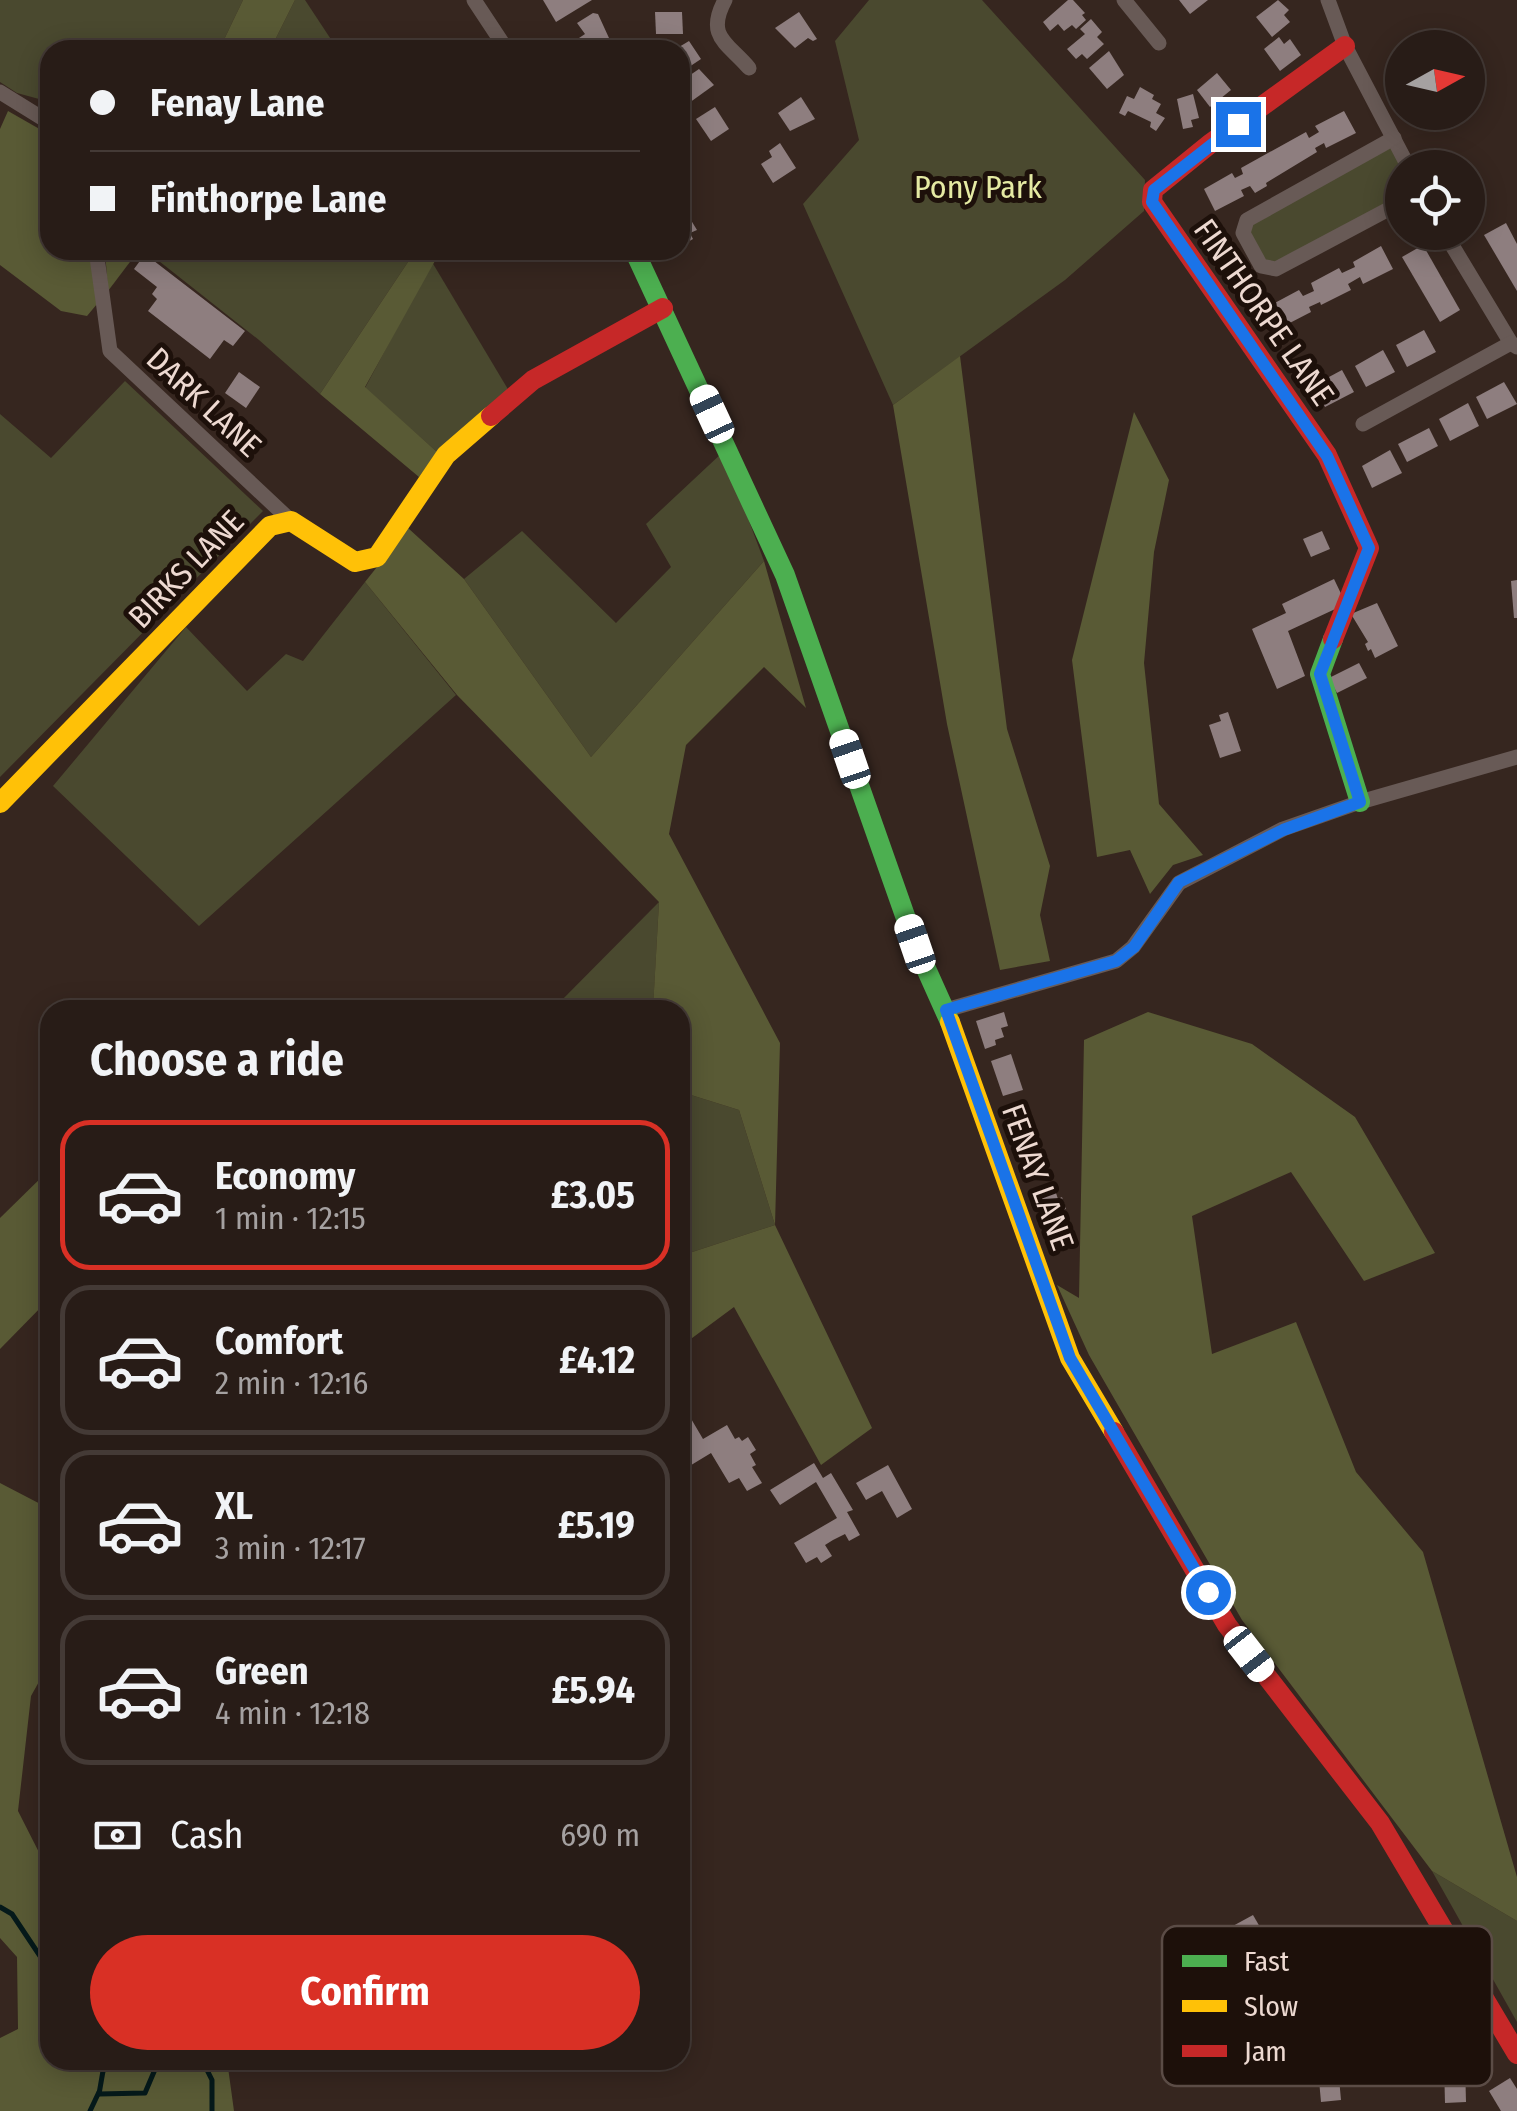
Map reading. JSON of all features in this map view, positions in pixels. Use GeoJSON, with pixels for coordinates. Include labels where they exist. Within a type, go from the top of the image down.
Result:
{"type":"FeatureCollection","features":[{"type":"Feature","properties":{"kind":"street"},"geometry":{"type":"LineString","coordinates":[[474,0],[500,40]]}},
{"type":"Feature","properties":{"kind":"street"},"geometry":{"type":"LineString","coordinates":[[725,0],[716,22],[718,34],[723,44],[749,68]]}},
{"type":"Feature","properties":{"kind":"street"},"geometry":{"type":"LineString","coordinates":[[1124,0],[1159,43]]}},
{"type":"Feature","properties":{"kind":"street"},"geometry":{"type":"LineString","coordinates":[[1328,0],[1345,46],[1400,150]]}},
{"type":"Feature","properties":{"kind":"street","name":"FINTHORPE LANE"},"geometry":{"type":"LineString","coordinates":[[1345,46],[1211,143],[1154,190],[1152,202],[1327,456],[1369,548],[1320,674],[1360,802]]}},
{"type":"Feature","properties":{"kind":"street"},"geometry":{"type":"LineString","coordinates":[[0,92],[40,117]]}},
{"type":"Feature","properties":{"kind":"street"},"geometry":{"type":"LineString","coordinates":[[1385,211],[1276,269],[1262,266],[1242,233],[1247,220],[1394,138]]}},
{"type":"Feature","properties":{"kind":"street"},"geometry":{"type":"LineString","coordinates":[[1363,424],[1514,345],[1455,250]]}},
{"type":"Feature","properties":{"kind":"street","name":"DARK LANE"},"geometry":{"type":"LineString","coordinates":[[97,260],[110,351],[291,521]]}},
{"type":"Feature","properties":{"kind":"street","name":"FENAY LANE"},"geometry":{"type":"LineString","coordinates":[[639,260],[785,575],[915,944],[946,1010],[1070,1358],[1227,1626],[1380,1824],[1441,1926]]}},
{"type":"Feature","properties":{"kind":"street","name":"BIRKS LANE"},"geometry":{"type":"LineString","coordinates":[[0,803],[270,526],[291,521],[356,562],[378,557],[446,455],[533,380],[663,308]]}},
{"type":"Feature","properties":{"kind":"street"},"geometry":{"type":"LineString","coordinates":[[946,1010],[1116,961],[1134,947],[1179,882],[1283,830],[1360,802],[1517,757]]}},
{"type":"Feature","properties":{"kind":"street","name":"FENAY LANE"},"geometry":{"type":"LineString","coordinates":[[1492,2012],[1517,2054]]}},
{"type":"Feature","properties":{"kind":"green space"},"geometry":{"type":"Polygon","coordinates":[[[0,0],[243,0],[224,40],[40,40],[40,99],[17,93],[0,82],[0,0]]]}},
{"type":"Feature","properties":{"kind":"green space"},"geometry":{"type":"Polygon","coordinates":[[[243,0],[295,0],[275,40],[224,40],[243,0]]]}},
{"type":"Feature","properties":{"kind":"green space"},"geometry":{"type":"Polygon","coordinates":[[[295,0],[305,0],[331,40],[275,40],[295,0]]]}},
{"type":"Feature","properties":{"kind":"green space","name":"Pony Park"},"geometry":{"type":"Polygon","coordinates":[[[869,0],[982,0],[1145,180],[1144,211],[1065,280],[893,405],[803,204],[859,140],[835,41],[869,0]]]}},
{"type":"Feature","properties":{"kind":"green space"},"geometry":{"type":"Polygon","coordinates":[[[8,111],[40,129],[40,260],[91,260],[97,304],[87,316],[61,311],[0,265],[0,129],[8,111]]]}},
{"type":"Feature","properties":{"kind":"green space"},"geometry":{"type":"Polygon","coordinates":[[[1394,138],[1397,150],[1385,150],[1385,211],[1276,269],[1261,266],[1247,220],[1394,138]]]}},
{"type":"Feature","properties":{"kind":"green space"},"geometry":{"type":"Polygon","coordinates":[[[106,260],[131,260],[108,291],[106,260]]]}},
{"type":"Feature","properties":{"kind":"green space"},"geometry":{"type":"Polygon","coordinates":[[[158,260],[409,260],[320,394],[158,260]]]}},
{"type":"Feature","properties":{"kind":"green space"},"geometry":{"type":"Polygon","coordinates":[[[409,260],[435,260],[365,387],[437,452],[419,477],[320,394],[409,260]]]}},
{"type":"Feature","properties":{"kind":"green space"},"geometry":{"type":"Polygon","coordinates":[[[432,262],[509,391],[437,452],[365,388],[432,262]]]}},
{"type":"Feature","properties":{"kind":"green space"},"geometry":{"type":"Polygon","coordinates":[[[960,356],[1007,729],[1050,866],[1040,915],[1050,961],[1000,970],[947,724],[893,405],[960,356]]]}},
{"type":"Feature","properties":{"kind":"green space"},"geometry":{"type":"Polygon","coordinates":[[[125,381],[263,511],[0,777],[0,414],[51,458],[125,381]]]}},
{"type":"Feature","properties":{"kind":"green space"},"geometry":{"type":"Polygon","coordinates":[[[1134,412],[1169,480],[1154,552],[1144,663],[1159,804],[1203,855],[1173,865],[1150,894],[1130,850],[1097,857],[1072,660],[1134,412]]]}},
{"type":"Feature","properties":{"kind":"green space"},"geometry":{"type":"Polygon","coordinates":[[[723,452],[764,561],[591,757],[464,579],[522,531],[616,623],[671,567],[646,524],[723,452]]]}},
{"type":"Feature","properties":{"kind":"green space"},"geometry":{"type":"Polygon","coordinates":[[[408,528],[464,579],[591,757],[764,561],[806,708],[764,667],[686,745],[669,834],[780,1043],[775,1225],[739,1110],[690,1093],[690,1000],[653,1000],[659,902],[457,695],[365,582],[408,528]]]}},
{"type":"Feature","properties":{"kind":"green space"},"geometry":{"type":"Polygon","coordinates":[[[365,582],[456,695],[199,926],[53,786],[186,627],[247,691],[286,654],[303,661],[365,582]]]}},
{"type":"Feature","properties":{"kind":"green space"},"geometry":{"type":"Polygon","coordinates":[[[659,902],[654,1000],[562,1000],[659,902]]]}},
{"type":"Feature","properties":{"kind":"green space"},"geometry":{"type":"Polygon","coordinates":[[[1148,1012],[1252,1044],[1355,1117],[1435,1253],[1364,1281],[1291,1172],[1192,1216],[1212,1354],[1296,1322],[1356,1472],[1423,1552],[1517,1877],[1517,1921],[1432,1871],[1242,1620],[1089,1355],[1057,1285],[1079,1298],[1084,1040],[1148,1012]]]}},
{"type":"Feature","properties":{"kind":"green space"},"geometry":{"type":"Polygon","coordinates":[[[690,1093],[739,1110],[775,1225],[690,1253],[690,1093]]]}},
{"type":"Feature","properties":{"kind":"green space"},"geometry":{"type":"Polygon","coordinates":[[[40,1179],[40,1308],[0,1349],[0,1218],[40,1179]]]}},
{"type":"Feature","properties":{"kind":"green space"},"geometry":{"type":"Polygon","coordinates":[[[775,1225],[872,1428],[821,1465],[734,1307],[690,1340],[690,1253],[775,1225]]]}},
{"type":"Feature","properties":{"kind":"green space"},"geometry":{"type":"Polygon","coordinates":[[[0,1483],[40,1504],[40,1680],[31,1696],[18,1811],[40,1854],[40,2070],[228,2070],[234,2111],[0,2111],[0,2038],[18,2029],[17,1957],[0,1938],[0,1483]]]}},
{"type":"Feature","properties":{"kind":"green space"},"geometry":{"type":"Polygon","coordinates":[[[1432,1871],[1517,1921],[1517,2022],[1492,1978],[1492,1926],[1463,1926],[1432,1871]]]}},
{"type":"Feature","properties":{"kind":"building"},"geometry":{"type":"Polygon","coordinates":[[[543,0],[592,0],[556,22],[543,0]]]}},
{"type":"Feature","properties":{"kind":"building"},"geometry":{"type":"Polygon","coordinates":[[[1073,0],[1085,13],[1082,15],[1086,20],[1076,29],[1072,25],[1064,31],[1058,24],[1050,31],[1043,22],[1073,0]]]}},
{"type":"Feature","properties":{"kind":"building"},"geometry":{"type":"Polygon","coordinates":[[[1179,0],[1208,0],[1190,14],[1179,0]]]}},
{"type":"Feature","properties":{"kind":"building"},"geometry":{"type":"Polygon","coordinates":[[[1278,0],[1289,10],[1284,15],[1290,22],[1272,37],[1256,17],[1278,0]]]}},
{"type":"Feature","properties":{"kind":"building"},"geometry":{"type":"Polygon","coordinates":[[[655,12],[682,12],[683,34],[656,34],[655,12]]]}},
{"type":"Feature","properties":{"kind":"building"},"geometry":{"type":"Polygon","coordinates":[[[799,12],[817,39],[808,38],[795,48],[775,28],[799,12]]]}},
{"type":"Feature","properties":{"kind":"building"},"geometry":{"type":"Polygon","coordinates":[[[598,14],[609,38],[580,40],[585,34],[577,23],[598,14]]]}},
{"type":"Feature","properties":{"kind":"building"},"geometry":{"type":"Polygon","coordinates":[[[1091,19],[1102,32],[1097,37],[1104,44],[1087,59],[1082,54],[1076,59],[1067,49],[1085,34],[1080,29],[1091,19]]]}},
{"type":"Feature","properties":{"kind":"building"},"geometry":{"type":"Polygon","coordinates":[[[1279,37],[1284,44],[1290,39],[1301,55],[1280,71],[1264,49],[1279,37]]]}},
{"type":"Feature","properties":{"kind":"building"},"geometry":{"type":"Polygon","coordinates":[[[690,42],[701,59],[690,66],[690,42]]]}},
{"type":"Feature","properties":{"kind":"building"},"geometry":{"type":"Polygon","coordinates":[[[1109,51],[1124,75],[1107,89],[1089,68],[1109,51]]]}},
{"type":"Feature","properties":{"kind":"building"},"geometry":{"type":"Polygon","coordinates":[[[699,69],[714,85],[690,102],[690,75],[699,69]]]}},
{"type":"Feature","properties":{"kind":"building"},"geometry":{"type":"Polygon","coordinates":[[[1217,73],[1231,90],[1210,107],[1197,90],[1217,73]]]}},
{"type":"Feature","properties":{"kind":"building"},"geometry":{"type":"Polygon","coordinates":[[[1140,87],[1161,104],[1156,113],[1165,118],[1156,131],[1150,127],[1151,122],[1128,111],[1125,116],[1119,113],[1127,96],[1134,99],[1140,87]]]}},
{"type":"Feature","properties":{"kind":"building"},"geometry":{"type":"Polygon","coordinates":[[[1193,94],[1199,118],[1191,120],[1193,127],[1183,129],[1177,99],[1193,94]]]}},
{"type":"Feature","properties":{"kind":"building"},"geometry":{"type":"Polygon","coordinates":[[[801,97],[815,119],[790,131],[778,113],[801,97]]]}},
{"type":"Feature","properties":{"kind":"building"},"geometry":{"type":"Polygon","coordinates":[[[715,107],[729,129],[711,141],[696,119],[715,107]]]}},
{"type":"Feature","properties":{"kind":"building"},"geometry":{"type":"Polygon","coordinates":[[[1344,111],[1356,133],[1326,148],[1324,143],[1267,186],[1255,193],[1250,186],[1241,190],[1244,196],[1215,211],[1204,189],[1232,173],[1235,178],[1243,174],[1241,168],[1306,132],[1309,138],[1319,132],[1315,126],[1344,111]]]}},
{"type":"Feature","properties":{"kind":"building"},"geometry":{"type":"Polygon","coordinates":[[[780,143],[796,168],[773,183],[761,164],[772,157],[769,151],[780,143]]]}},
{"type":"Feature","properties":{"kind":"building"},"geometry":{"type":"Polygon","coordinates":[[[1506,223],[1517,244],[1517,291],[1485,237],[1506,223]]]}},
{"type":"Feature","properties":{"kind":"building"},"geometry":{"type":"Polygon","coordinates":[[[1381,246],[1393,269],[1363,284],[1360,277],[1348,284],[1351,290],[1309,307],[1311,312],[1282,327],[1271,305],[1299,290],[1303,296],[1314,291],[1311,283],[1339,268],[1342,273],[1355,267],[1353,262],[1381,246]]]}},
{"type":"Feature","properties":{"kind":"building"},"geometry":{"type":"Polygon","coordinates":[[[1414,250],[1426,250],[1460,310],[1440,322],[1402,257],[1414,250]]]}},
{"type":"Feature","properties":{"kind":"building"},"geometry":{"type":"Polygon","coordinates":[[[141,260],[153,260],[245,331],[233,346],[224,340],[210,359],[148,311],[157,299],[152,294],[157,287],[134,269],[141,260]]]}},
{"type":"Feature","properties":{"kind":"building"},"geometry":{"type":"Polygon","coordinates":[[[1424,330],[1436,352],[1407,367],[1396,345],[1424,330]]]}},
{"type":"Feature","properties":{"kind":"building"},"geometry":{"type":"Polygon","coordinates":[[[1383,350],[1395,372],[1366,387],[1355,366],[1383,350]]]}},
{"type":"Feature","properties":{"kind":"building"},"geometry":{"type":"Polygon","coordinates":[[[1342,370],[1354,392],[1325,407],[1314,385],[1342,370]]]}},
{"type":"Feature","properties":{"kind":"building"},"geometry":{"type":"Polygon","coordinates":[[[239,372],[260,387],[246,408],[225,393],[239,372]]]}},
{"type":"Feature","properties":{"kind":"building"},"geometry":{"type":"Polygon","coordinates":[[[1504,382],[1517,404],[1487,419],[1476,397],[1504,382]]]}},
{"type":"Feature","properties":{"kind":"building"},"geometry":{"type":"Polygon","coordinates":[[[1468,403],[1479,426],[1450,441],[1439,419],[1468,403]]]}},
{"type":"Feature","properties":{"kind":"building"},"geometry":{"type":"Polygon","coordinates":[[[1429,428],[1438,446],[1407,462],[1398,444],[1429,428]]]}},
{"type":"Feature","properties":{"kind":"building"},"geometry":{"type":"Polygon","coordinates":[[[1390,450],[1402,473],[1372,488],[1362,466],[1390,450]]]}},
{"type":"Feature","properties":{"kind":"building"},"geometry":{"type":"Polygon","coordinates":[[[1322,531],[1330,549],[1311,557],[1303,539],[1322,531]]]}},
{"type":"Feature","properties":{"kind":"building"},"geometry":{"type":"Polygon","coordinates":[[[1334,579],[1346,604],[1288,631],[1305,676],[1277,689],[1252,629],[1286,613],[1282,604],[1334,579]]]}},
{"type":"Feature","properties":{"kind":"building"},"geometry":{"type":"Polygon","coordinates":[[[1517,580],[1517,618],[1514,618],[1511,581],[1517,580]]]}},
{"type":"Feature","properties":{"kind":"building"},"geometry":{"type":"Polygon","coordinates":[[[1377,603],[1398,646],[1375,658],[1351,614],[1377,603]]]}},
{"type":"Feature","properties":{"kind":"building"},"geometry":{"type":"Polygon","coordinates":[[[1359,663],[1367,678],[1337,693],[1329,678],[1359,663]]]}},
{"type":"Feature","properties":{"kind":"building"},"geometry":{"type":"Polygon","coordinates":[[[1228,712],[1241,751],[1220,758],[1209,725],[1221,721],[1219,715],[1228,712]]]}},
{"type":"Feature","properties":{"kind":"building"},"geometry":{"type":"Polygon","coordinates":[[[1004,1012],[1008,1026],[1001,1028],[1004,1037],[985,1049],[976,1021],[1004,1012]]]}},
{"type":"Feature","properties":{"kind":"building"},"geometry":{"type":"Polygon","coordinates":[[[1011,1054],[1023,1090],[1003,1096],[991,1061],[1011,1054]]]}},
{"type":"Feature","properties":{"kind":"building"},"geometry":{"type":"Polygon","coordinates":[[[1032,1122],[1044,1158],[1023,1163],[1012,1128],[1032,1122]]]}},
{"type":"Feature","properties":{"kind":"building"},"geometry":{"type":"Polygon","coordinates":[[[1053,1184],[1066,1209],[1061,1210],[1065,1221],[1044,1228],[1032,1192],[1053,1184]]]}},
{"type":"Feature","properties":{"kind":"building"},"geometry":{"type":"Polygon","coordinates":[[[690,1417],[703,1439],[727,1425],[735,1439],[739,1437],[742,1441],[748,1437],[756,1450],[750,1454],[756,1465],[752,1467],[762,1483],[747,1491],[739,1478],[729,1483],[711,1453],[690,1466],[690,1417]]]}},
{"type":"Feature","properties":{"kind":"building"},"geometry":{"type":"Polygon","coordinates":[[[814,1463],[823,1478],[831,1473],[853,1510],[847,1512],[860,1535],[849,1541],[845,1534],[833,1540],[825,1545],[832,1556],[821,1563],[817,1557],[806,1563],[794,1543],[837,1518],[816,1482],[780,1505],[770,1490],[814,1463]]]}},
{"type":"Feature","properties":{"kind":"building"},"geometry":{"type":"Polygon","coordinates":[[[888,1465],[912,1509],[897,1518],[882,1491],[866,1500],[856,1483],[888,1465]]]}},
{"type":"Feature","properties":{"kind":"building"},"geometry":{"type":"Polygon","coordinates":[[[1253,1915],[1259,1926],[1233,1926],[1253,1915]]]}},
{"type":"Feature","properties":{"kind":"building"},"geometry":{"type":"Polygon","coordinates":[[[1510,2078],[1517,2089],[1517,2111],[1501,2111],[1489,2091],[1510,2078]]]}},
{"type":"Feature","properties":{"kind":"building"},"geometry":{"type":"Polygon","coordinates":[[[1320,2086],[1340,2086],[1341,2100],[1321,2102],[1320,2086]]]}},
{"type":"Feature","properties":{"kind":"building"},"geometry":{"type":"Polygon","coordinates":[[[1445,2086],[1466,2086],[1466,2102],[1445,2103],[1445,2086]]]}},
{"type":"Feature","properties":{"kind":"waterway"},"geometry":{"type":"LineString","coordinates":[[0,1907],[12,1914],[40,1956]]}},
{"type":"Feature","properties":{"kind":"waterway"},"geometry":{"type":"LineString","coordinates":[[105,2070],[99,2094],[145,2093],[155,2070]]}},
{"type":"Feature","properties":{"kind":"waterway"},"geometry":{"type":"LineString","coordinates":[[207,2070],[212,2080],[212,2111]]}},
{"type":"Feature","properties":{"kind":"waterway"},"geometry":{"type":"LineString","coordinates":[[90,2111],[99,2092]]}},
{"type":"Feature","properties":{"kind":"traffic: fast"},"geometry":{"type":"LineString","coordinates":[[639,260],[785,575],[915,944],[950,1022]]}},
{"type":"Feature","properties":{"kind":"traffic: fast"},"geometry":{"type":"LineString","coordinates":[[1333,639],[1320,674],[1360,802]]}},
{"type":"Feature","properties":{"kind":"traffic: slow"},"geometry":{"type":"LineString","coordinates":[[0,803],[270,526],[291,521],[355,562],[377,557],[446,455],[491,416]]}},
{"type":"Feature","properties":{"kind":"traffic: slow"},"geometry":{"type":"LineString","coordinates":[[950,1022],[1070,1358],[1114,1432]]}},
{"type":"Feature","properties":{"kind":"traffic: jam"},"geometry":{"type":"LineString","coordinates":[[1333,639],[1369,548],[1327,455],[1152,202],[1153,190],[1211,143],[1345,46]]}},
{"type":"Feature","properties":{"kind":"traffic: jam"},"geometry":{"type":"LineString","coordinates":[[491,416],[533,380],[663,308]]}},
{"type":"Feature","properties":{"kind":"traffic: jam"},"geometry":{"type":"LineString","coordinates":[[1114,1432],[1227,1625],[1380,1823],[1441,1926]]}},
{"type":"Feature","properties":{"kind":"traffic: jam"},"geometry":{"type":"LineString","coordinates":[[1492,2012],[1517,2054]]}},
{"type":"Feature","properties":{"kind":"route"},"geometry":{"type":"LineString","coordinates":[[1208,1592],[1070,1358],[946,1010],[1116,961],[1134,947],[1179,882],[1283,830],[1360,802],[1320,674],[1369,548],[1327,456],[1152,202],[1154,190],[1238,124]]}}]}
